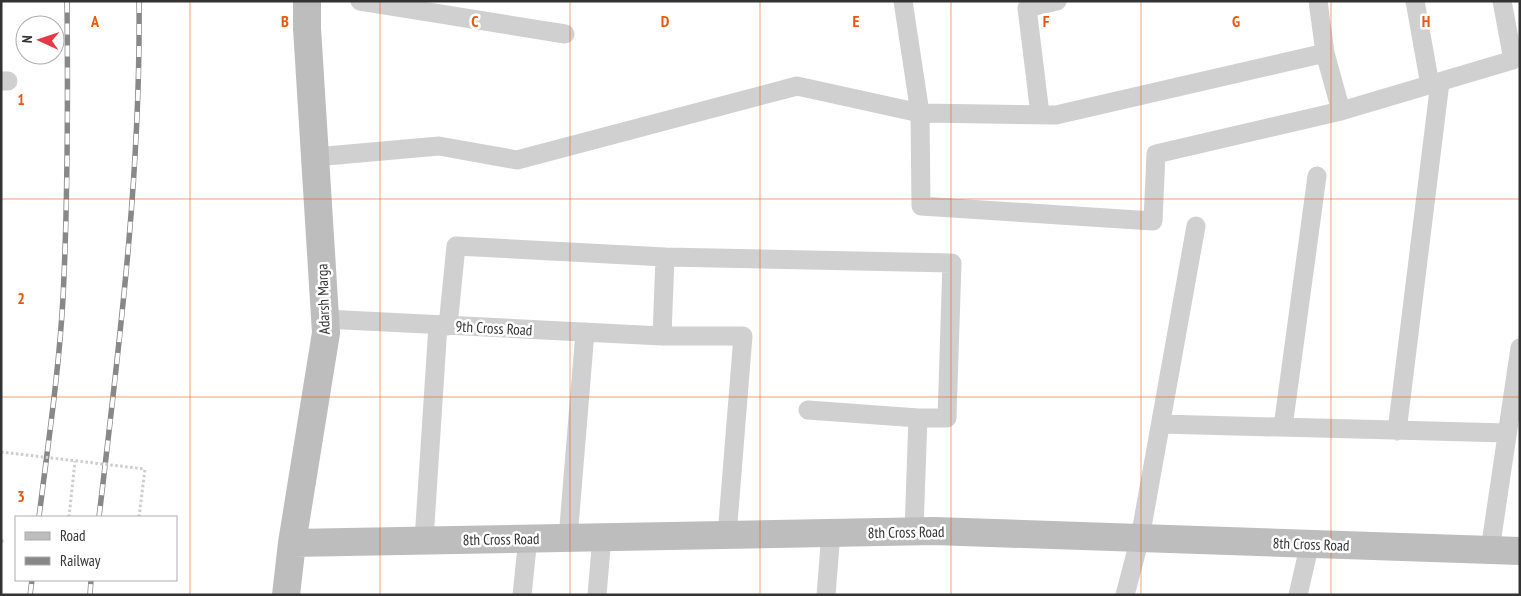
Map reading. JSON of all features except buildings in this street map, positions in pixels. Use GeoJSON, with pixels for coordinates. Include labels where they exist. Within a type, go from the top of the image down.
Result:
{"type":"FeatureCollection","features":[{"type":"Feature","properties":{"kind":"street","name":"Adarsh Marga"},"geometry":{"type":"LineString","coordinates":[[286,595],[292,543],[326,333],[307,38],[307,1]]}},
{"type":"Feature","properties":{"kind":"street"},"geometry":{"type":"LineString","coordinates":[[360,1],[565,34]]}},
{"type":"Feature","properties":{"kind":"street"},"geometry":{"type":"LineString","coordinates":[[903,1],[920,113],[921,206],[1153,221],[1156,154],[1341,111],[1512,60],[1502,1]]}},
{"type":"Feature","properties":{"kind":"street"},"geometry":{"type":"LineString","coordinates":[[1040,114],[1026,4],[1057,1]]}},
{"type":"Feature","properties":{"kind":"street"},"geometry":{"type":"LineString","coordinates":[[1318,1],[1325,53],[1341,111]]}},
{"type":"Feature","properties":{"kind":"street"},"geometry":{"type":"LineString","coordinates":[[1398,430],[1435,83],[1415,1]]}},
{"type":"Feature","properties":{"kind":"street"},"geometry":{"type":"LineString","coordinates":[[315,157],[439,146],[517,160],[797,86],[920,113],[1056,114],[1325,53]]}},
{"type":"Feature","properties":{"kind":"street"},"geometry":{"type":"LineString","coordinates":[[1283,427],[1317,176]]}},
{"type":"Feature","properties":{"kind":"street"},"geometry":{"type":"LineString","coordinates":[[1125,595],[1140,538],[1196,226]]}},
{"type":"Feature","properties":{"kind":"street"},"geometry":{"type":"LineString","coordinates":[[424,540],[443,325],[456,246],[666,257],[952,263],[946,418],[918,418],[808,410]]}},
{"type":"Feature","properties":{"kind":"street"},"geometry":{"type":"LineString","coordinates":[[662,336],[666,257]]}},
{"type":"Feature","properties":{"kind":"street","name":"9th Cross Road"},"geometry":{"type":"LineString","coordinates":[[325,320],[662,336],[742,336],[726,535]]}},
{"type":"Feature","properties":{"kind":"street"},"geometry":{"type":"LineString","coordinates":[[568,538],[585,332]]}},
{"type":"Feature","properties":{"kind":"street"},"geometry":{"type":"LineString","coordinates":[[1490,550],[1520,348]]}},
{"type":"Feature","properties":{"kind":"street"},"geometry":{"type":"LineString","coordinates":[[914,531],[918,418]]}},
{"type":"Feature","properties":{"kind":"street"},"geometry":{"type":"LineString","coordinates":[[1161,424],[1507,433]]}},
{"type":"Feature","properties":{"kind":"street","name":"8th Cross Road"},"geometry":{"type":"LineString","coordinates":[[292,543],[914,531],[1520,551]]}},
{"type":"Feature","properties":{"kind":"street"},"geometry":{"type":"LineString","coordinates":[[826,595],[831,533]]}},
{"type":"Feature","properties":{"kind":"street"},"geometry":{"type":"LineString","coordinates":[[597,595],[602,537]]}},
{"type":"Feature","properties":{"kind":"street"},"geometry":{"type":"LineString","coordinates":[[522,595],[528,538]]}},
{"type":"Feature","properties":{"kind":"street"},"geometry":{"type":"LineString","coordinates":[[1298,595],[1310,543]]}},
{"type":"Feature","properties":{"kind":"path"},"geometry":{"type":"LineString","coordinates":[[1,452],[145,469],[139,516]]}},
{"type":"Feature","properties":{"kind":"path"},"geometry":{"type":"LineString","coordinates":[[69,516],[75,461]]}},
{"type":"Feature","properties":{"kind":"railway"},"geometry":{"type":"LineString","coordinates":[[39,516],[56,380],[63,298],[67,150],[67,1]]}},
{"type":"Feature","properties":{"kind":"railway"},"geometry":{"type":"LineString","coordinates":[[99,516],[127,260],[136,131],[139,1]]}},
{"type":"Feature","properties":{"kind":"railway"},"geometry":{"type":"LineString","coordinates":[[30,595],[32,581]]}},
{"type":"Feature","properties":{"kind":"railway"},"geometry":{"type":"LineString","coordinates":[[90,595],[91,581]]}}]}
